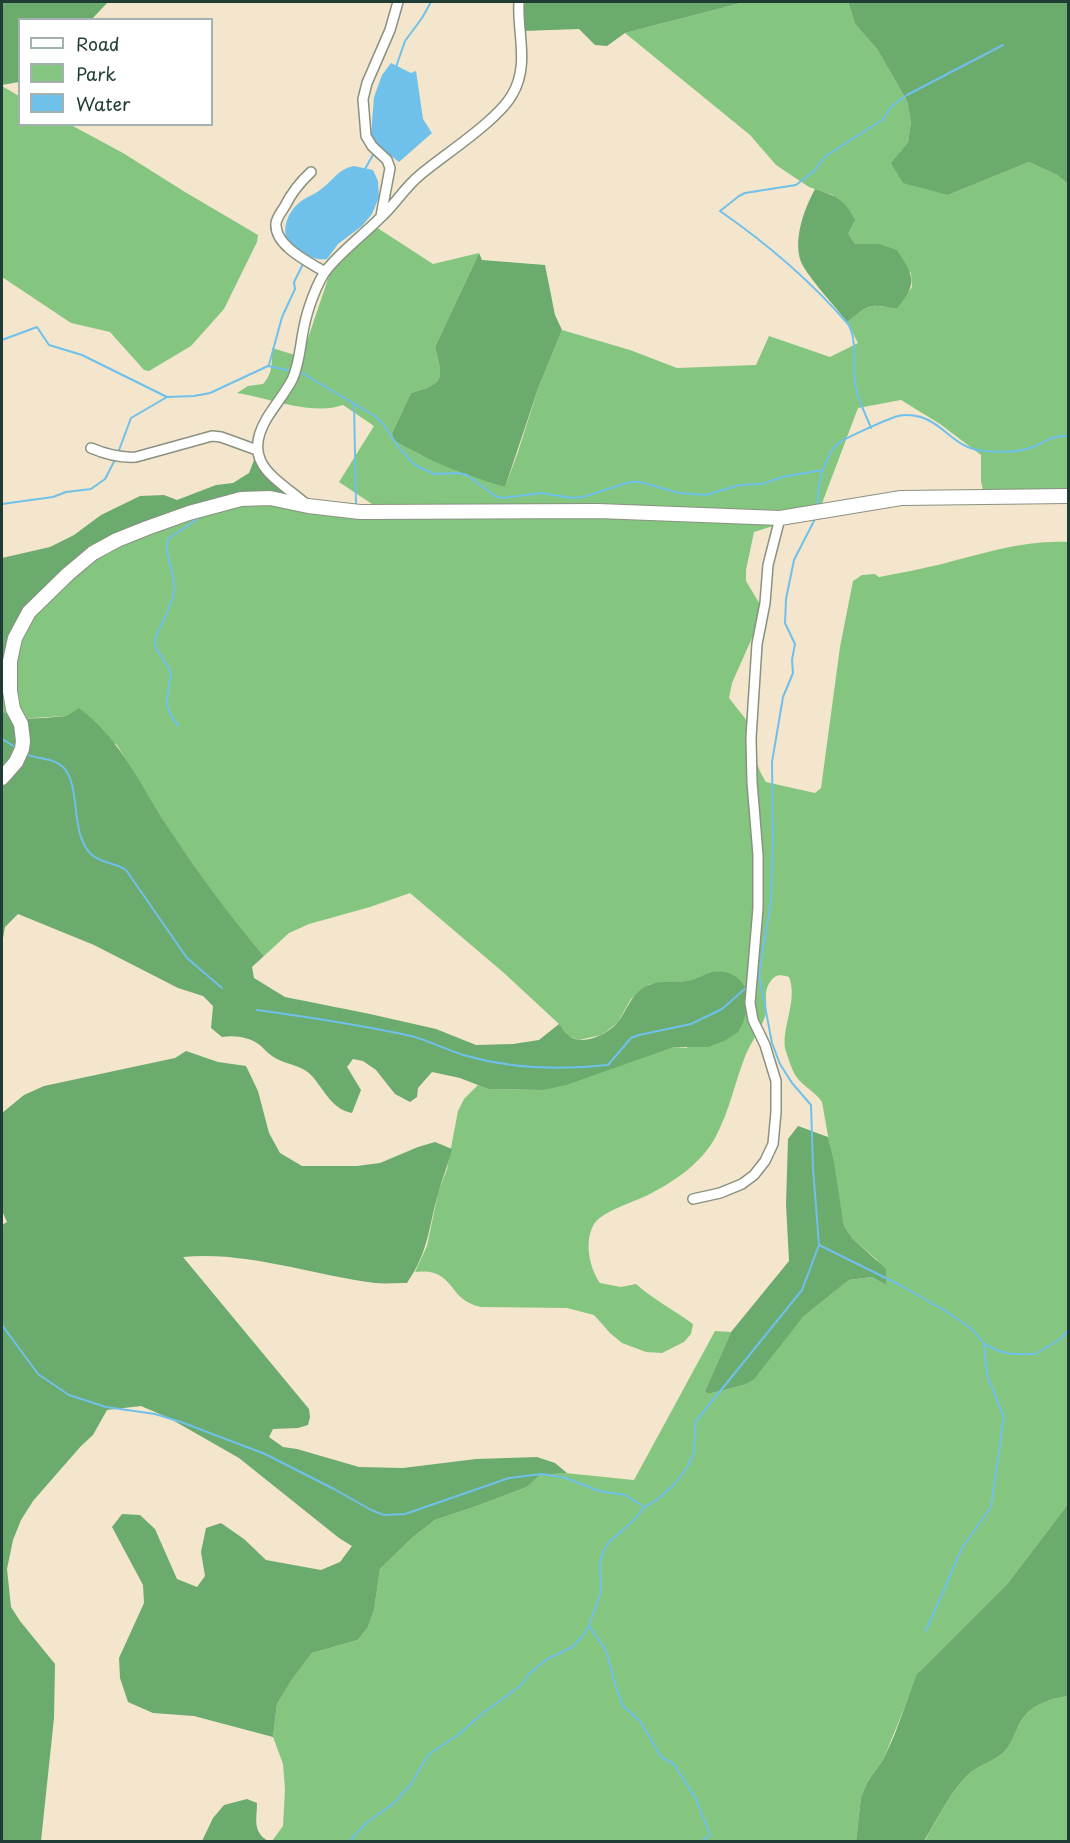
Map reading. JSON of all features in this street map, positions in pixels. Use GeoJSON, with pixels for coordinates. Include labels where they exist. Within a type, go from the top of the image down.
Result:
{"type":"FeatureCollection","features":[{"type":"Feature","properties":{"kind":"main road"},"geometry":{"type":"LineString","coordinates":[[2,778],[16,762],[22,749],[21,724],[14,709],[10,691],[10,661],[15,638],[29,612],[68,574],[102,547],[189,513],[241,499],[262,497],[308,506],[369,512],[598,511],[780,518],[901,498],[1068,496]]}},
{"type":"Feature","properties":{"kind":"street"},"geometry":{"type":"LineString","coordinates":[[380,218],[390,168],[387,160],[372,146],[366,136],[363,99],[390,30],[398,2]]}},
{"type":"Feature","properties":{"kind":"street"},"geometry":{"type":"LineString","coordinates":[[308,506],[265,469],[257,450],[258,438],[266,420],[291,381],[297,366],[308,313],[325,272],[380,218],[406,187],[492,117],[511,97],[520,78],[522,66],[519,2]]}},
{"type":"Feature","properties":{"kind":"street"},"geometry":{"type":"LineString","coordinates":[[311,172],[293,191],[278,219],[277,234],[286,245],[325,272]]}},
{"type":"Feature","properties":{"kind":"street"},"geometry":{"type":"LineString","coordinates":[[91,448],[125,458],[136,457],[212,436],[221,436],[257,450]]}},
{"type":"Feature","properties":{"kind":"street"},"geometry":{"type":"LineString","coordinates":[[693,1199],[720,1193],[742,1184],[754,1175],[769,1152],[775,1125],[776,1081],[765,1045],[753,1020],[750,1003],[758,908],[758,855],[751,738],[757,644],[765,603],[768,565],[780,518]]}},
{"type":"Feature","properties":{"kind":"green space"},"geometry":{"type":"Polygon","coordinates":[[[2,2],[108,2],[93,18],[18,18],[18,82],[2,85],[2,2]]]}},
{"type":"Feature","properties":{"kind":"green space"},"geometry":{"type":"Polygon","coordinates":[[[524,2],[745,2],[625,33],[607,46],[595,45],[579,29],[522,31],[524,2]]]}},
{"type":"Feature","properties":{"kind":"green space"},"geometry":{"type":"Polygon","coordinates":[[[745,2],[848,2],[855,24],[877,49],[907,101],[911,120],[908,144],[948,195],[1029,162],[1057,175],[1068,184],[1068,495],[984,495],[981,481],[981,455],[940,424],[901,400],[858,408],[818,514],[754,532],[746,581],[764,611],[732,683],[729,698],[755,731],[756,758],[766,782],[815,793],[821,788],[840,647],[853,581],[862,575],[875,574],[879,577],[1020,545],[1068,542],[1068,1504],[1008,1583],[919,1672],[883,1760],[868,1781],[861,1797],[856,1841],[272,1841],[283,1826],[285,1789],[283,1764],[273,1737],[277,1704],[312,1653],[358,1640],[368,1627],[374,1610],[380,1569],[413,1537],[435,1520],[527,1487],[540,1475],[565,1473],[634,1480],[715,1331],[731,1332],[705,1391],[708,1394],[744,1385],[803,1317],[849,1280],[872,1277],[886,1285],[877,1260],[853,1239],[844,1226],[822,1102],[796,1076],[785,1048],[792,995],[789,977],[781,975],[774,977],[768,986],[765,1017],[746,1054],[725,1116],[710,1146],[695,1163],[668,1184],[602,1216],[590,1233],[589,1256],[593,1271],[600,1283],[621,1287],[636,1284],[686,1319],[693,1324],[691,1334],[684,1342],[662,1353],[646,1352],[622,1343],[594,1315],[567,1308],[481,1307],[462,1298],[438,1274],[415,1272],[427,1246],[438,1193],[447,1169],[458,1111],[464,1099],[478,1085],[488,1089],[543,1090],[674,1047],[687,1048],[711,972],[700,979],[650,984],[631,999],[618,1022],[611,1028],[601,1035],[579,1040],[568,1036],[559,1024],[504,973],[410,893],[309,924],[289,933],[264,956],[231,918],[169,830],[117,745],[67,716],[14,719],[2,711],[2,674],[21,618],[116,539],[241,498],[368,516],[372,504],[339,482],[374,426],[343,405],[331,408],[304,407],[237,393],[248,386],[263,384],[271,368],[272,348],[295,355],[303,353],[330,273],[376,227],[433,264],[479,253],[435,347],[440,366],[439,378],[431,386],[411,393],[392,433],[408,448],[420,455],[505,487],[539,386],[562,330],[630,350],[677,368],[756,365],[769,336],[830,357],[858,343],[847,322],[869,307],[897,307],[912,287],[911,273],[879,244],[855,244],[848,233],[833,195],[809,187],[776,165],[750,135],[625,33],[745,2]]]}},
{"type":"Feature","properties":{"kind":"green space"},"geometry":{"type":"Polygon","coordinates":[[[848,2],[1068,2],[1068,184],[1057,175],[1029,162],[948,195],[903,183],[891,163],[908,143],[911,121],[907,101],[877,49],[855,24],[848,2]]]}},
{"type":"Feature","properties":{"kind":"green space"},"geometry":{"type":"Polygon","coordinates":[[[2,86],[18,95],[18,126],[73,126],[123,153],[258,235],[257,242],[224,309],[191,346],[149,371],[144,370],[110,332],[71,323],[2,277],[2,86]]]}},
{"type":"Feature","properties":{"kind":"green space"},"geometry":{"type":"Polygon","coordinates":[[[815,189],[835,197],[848,208],[855,220],[848,233],[855,244],[879,244],[897,250],[910,273],[911,285],[909,292],[897,308],[869,307],[847,322],[803,266],[798,248],[800,227],[815,189]]]}},
{"type":"Feature","properties":{"kind":"green space"},"geometry":{"type":"Polygon","coordinates":[[[479,253],[482,260],[545,265],[555,315],[562,330],[539,386],[505,487],[462,473],[421,455],[394,440],[392,433],[411,393],[431,386],[439,378],[440,366],[435,347],[479,253]]]}},
{"type":"Feature","properties":{"kind":"green space"},"geometry":{"type":"Polygon","coordinates":[[[254,460],[266,475],[296,490],[281,499],[169,516],[55,581],[8,654],[2,678],[2,558],[50,547],[74,535],[101,515],[140,496],[164,495],[177,500],[216,485],[233,483],[249,473],[254,460]]]}},
{"type":"Feature","properties":{"kind":"green space"},"geometry":{"type":"Polygon","coordinates":[[[79,708],[94,721],[119,750],[204,880],[264,956],[252,967],[254,978],[285,997],[436,1029],[476,1045],[513,1044],[539,1040],[559,1024],[573,1038],[587,1040],[613,1027],[638,992],[649,985],[682,982],[712,972],[726,972],[740,981],[750,998],[743,1023],[738,1032],[708,1047],[674,1047],[566,1085],[543,1090],[488,1089],[460,1078],[432,1072],[418,1088],[417,1097],[410,1102],[395,1094],[376,1070],[363,1061],[353,1059],[347,1067],[361,1090],[352,1113],[345,1111],[329,1099],[312,1076],[304,1070],[275,1058],[252,1041],[237,1037],[222,1037],[211,1028],[213,1006],[203,996],[178,988],[94,945],[18,914],[5,927],[2,944],[2,711],[15,719],[44,718],[67,716],[79,708]]]}},
{"type":"Feature","properties":{"kind":"green space"},"geometry":{"type":"Polygon","coordinates":[[[186,1051],[218,1062],[246,1066],[258,1091],[269,1133],[280,1153],[302,1166],[357,1166],[380,1163],[435,1142],[452,1149],[424,1250],[407,1283],[375,1283],[231,1257],[183,1257],[309,1409],[308,1425],[298,1428],[273,1429],[269,1437],[283,1447],[359,1467],[403,1468],[476,1459],[537,1457],[555,1463],[567,1473],[540,1475],[527,1487],[435,1520],[413,1537],[380,1569],[374,1610],[368,1627],[358,1640],[312,1653],[291,1681],[277,1704],[273,1737],[194,1716],[153,1713],[128,1702],[120,1678],[119,1658],[144,1603],[143,1585],[112,1527],[122,1514],[140,1515],[155,1529],[177,1579],[197,1587],[205,1576],[201,1552],[206,1528],[221,1523],[244,1539],[266,1560],[321,1570],[340,1562],[352,1546],[239,1458],[169,1418],[141,1406],[107,1410],[93,1435],[33,1501],[21,1520],[13,1540],[7,1569],[11,1607],[55,1664],[54,1718],[41,1841],[2,1841],[2,1225],[7,1222],[2,1211],[2,1113],[24,1095],[44,1086],[175,1058],[186,1051]]]}},
{"type":"Feature","properties":{"kind":"green space"},"geometry":{"type":"Polygon","coordinates":[[[798,1126],[828,1137],[844,1226],[853,1239],[886,1269],[886,1285],[872,1277],[849,1280],[803,1317],[754,1379],[744,1385],[708,1394],[705,1391],[731,1332],[789,1261],[786,1204],[788,1139],[798,1126]]]}},
{"type":"Feature","properties":{"kind":"green space"},"geometry":{"type":"Polygon","coordinates":[[[1068,1504],[1068,1696],[1038,1705],[1026,1715],[1005,1751],[971,1772],[957,1787],[924,1841],[856,1841],[861,1797],[894,1736],[917,1674],[1008,1583],[1068,1504]]]}},
{"type":"Feature","properties":{"kind":"green space"},"geometry":{"type":"Polygon","coordinates":[[[1068,1696],[1068,1841],[924,1842],[957,1787],[971,1772],[1005,1751],[1026,1715],[1038,1705],[1068,1696]]]}},
{"type":"Feature","properties":{"kind":"green space"},"geometry":{"type":"Polygon","coordinates":[[[247,1799],[257,1803],[257,1829],[268,1841],[202,1841],[213,1818],[224,1805],[247,1799]]]}},
{"type":"Feature","properties":{"kind":"water"},"geometry":{"type":"Polygon","coordinates":[[[391,63],[411,73],[416,71],[423,119],[432,133],[399,162],[378,146],[371,135],[374,97],[382,75],[391,63]]]}},
{"type":"Feature","properties":{"kind":"water"},"geometry":{"type":"Polygon","coordinates":[[[354,166],[373,170],[378,181],[379,197],[372,214],[362,226],[338,244],[327,259],[307,256],[296,250],[290,245],[285,233],[287,219],[295,207],[325,187],[340,173],[354,166]]]}},
{"type":"Feature","properties":{"kind":"waterway"},"geometry":{"type":"LineString","coordinates":[[396,67],[405,41],[431,2]]}},
{"type":"Feature","properties":{"kind":"waterway"},"geometry":{"type":"LineString","coordinates":[[871,428],[856,388],[854,347],[848,324],[788,263],[720,211],[745,193],[796,185],[814,171],[826,156],[882,120],[892,106],[907,95],[1003,45]]}},
{"type":"Feature","properties":{"kind":"waterway"},"geometry":{"type":"LineString","coordinates":[[365,169],[374,153]]}},
{"type":"Feature","properties":{"kind":"waterway"},"geometry":{"type":"LineString","coordinates":[[269,365],[282,317],[303,264]]}},
{"type":"Feature","properties":{"kind":"waterway"},"geometry":{"type":"LineString","coordinates":[[2,340],[37,327],[49,345],[82,355],[167,397]]}},
{"type":"Feature","properties":{"kind":"waterway"},"geometry":{"type":"LineString","coordinates":[[118,453],[131,418],[167,397],[210,393],[268,366],[292,371]]}},
{"type":"Feature","properties":{"kind":"waterway"},"geometry":{"type":"LineString","coordinates":[[297,372],[375,416],[415,465],[434,474],[467,475],[495,496],[502,498],[541,493],[573,498],[583,497],[630,482],[640,482],[679,493],[706,495],[739,485],[762,484],[782,477],[823,470]]}},
{"type":"Feature","properties":{"kind":"waterway"},"geometry":{"type":"LineString","coordinates":[[354,403],[356,505]]}},
{"type":"Feature","properties":{"kind":"waterway"},"geometry":{"type":"LineString","coordinates":[[818,506],[822,474],[831,451],[836,445],[855,434],[898,416],[921,417],[937,425],[965,446],[984,451],[1019,451],[1052,438],[1068,436]]}},
{"type":"Feature","properties":{"kind":"waterway"},"geometry":{"type":"LineString","coordinates":[[2,504],[91,489],[105,479],[116,458]]}},
{"type":"Feature","properties":{"kind":"waterway"},"geometry":{"type":"LineString","coordinates":[[179,726],[169,712],[167,700],[171,672],[156,648],[155,641],[171,604],[174,591],[168,539],[202,516]]}},
{"type":"Feature","properties":{"kind":"waterway"},"geometry":{"type":"LineString","coordinates":[[349,1842],[367,1822],[393,1804],[411,1784],[429,1754],[458,1735],[520,1686],[529,1674],[546,1660],[572,1647],[582,1637],[589,1626],[601,1592],[600,1564],[608,1543],[645,1507],[675,1484],[688,1466],[694,1452],[696,1421],[802,1290],[819,1245],[811,1105],[792,1083],[780,1064],[772,1043],[759,975],[771,901],[772,762],[783,697],[793,673],[792,660],[795,644],[785,623],[786,599],[794,560],[815,519]]}},
{"type":"Feature","properties":{"kind":"waterway"},"geometry":{"type":"LineString","coordinates":[[2,739],[17,748]]}},
{"type":"Feature","properties":{"kind":"waterway"},"geometry":{"type":"LineString","coordinates":[[24,753],[63,767],[69,775],[80,835],[85,846],[96,858],[126,870],[187,958],[222,988]]}},
{"type":"Feature","properties":{"kind":"waterway"},"geometry":{"type":"LineString","coordinates":[[257,1010],[411,1036],[460,1054],[502,1064],[573,1068],[608,1065],[631,1038],[691,1024],[722,1009],[748,986]]}},
{"type":"Feature","properties":{"kind":"waterway"},"geometry":{"type":"LineString","coordinates":[[819,1245],[900,1285],[944,1310],[972,1329],[984,1344],[999,1351],[1012,1354],[1035,1354],[1059,1340],[1068,1330]]}},
{"type":"Feature","properties":{"kind":"waterway"},"geometry":{"type":"LineString","coordinates":[[2,1325],[38,1374],[69,1395],[106,1407],[155,1414],[181,1422],[265,1454],[384,1515],[405,1514],[509,1478],[542,1474],[566,1478],[599,1491],[625,1495],[645,1507]]}},
{"type":"Feature","properties":{"kind":"waterway"},"geometry":{"type":"LineString","coordinates":[[926,1631],[962,1548],[991,1507],[1004,1417],[987,1375],[984,1344]]}},
{"type":"Feature","properties":{"kind":"waterway"},"geometry":{"type":"LineString","coordinates":[[589,1626],[606,1650],[623,1706],[641,1722],[661,1757],[674,1764],[696,1799],[710,1835],[701,1842]]}}]}
